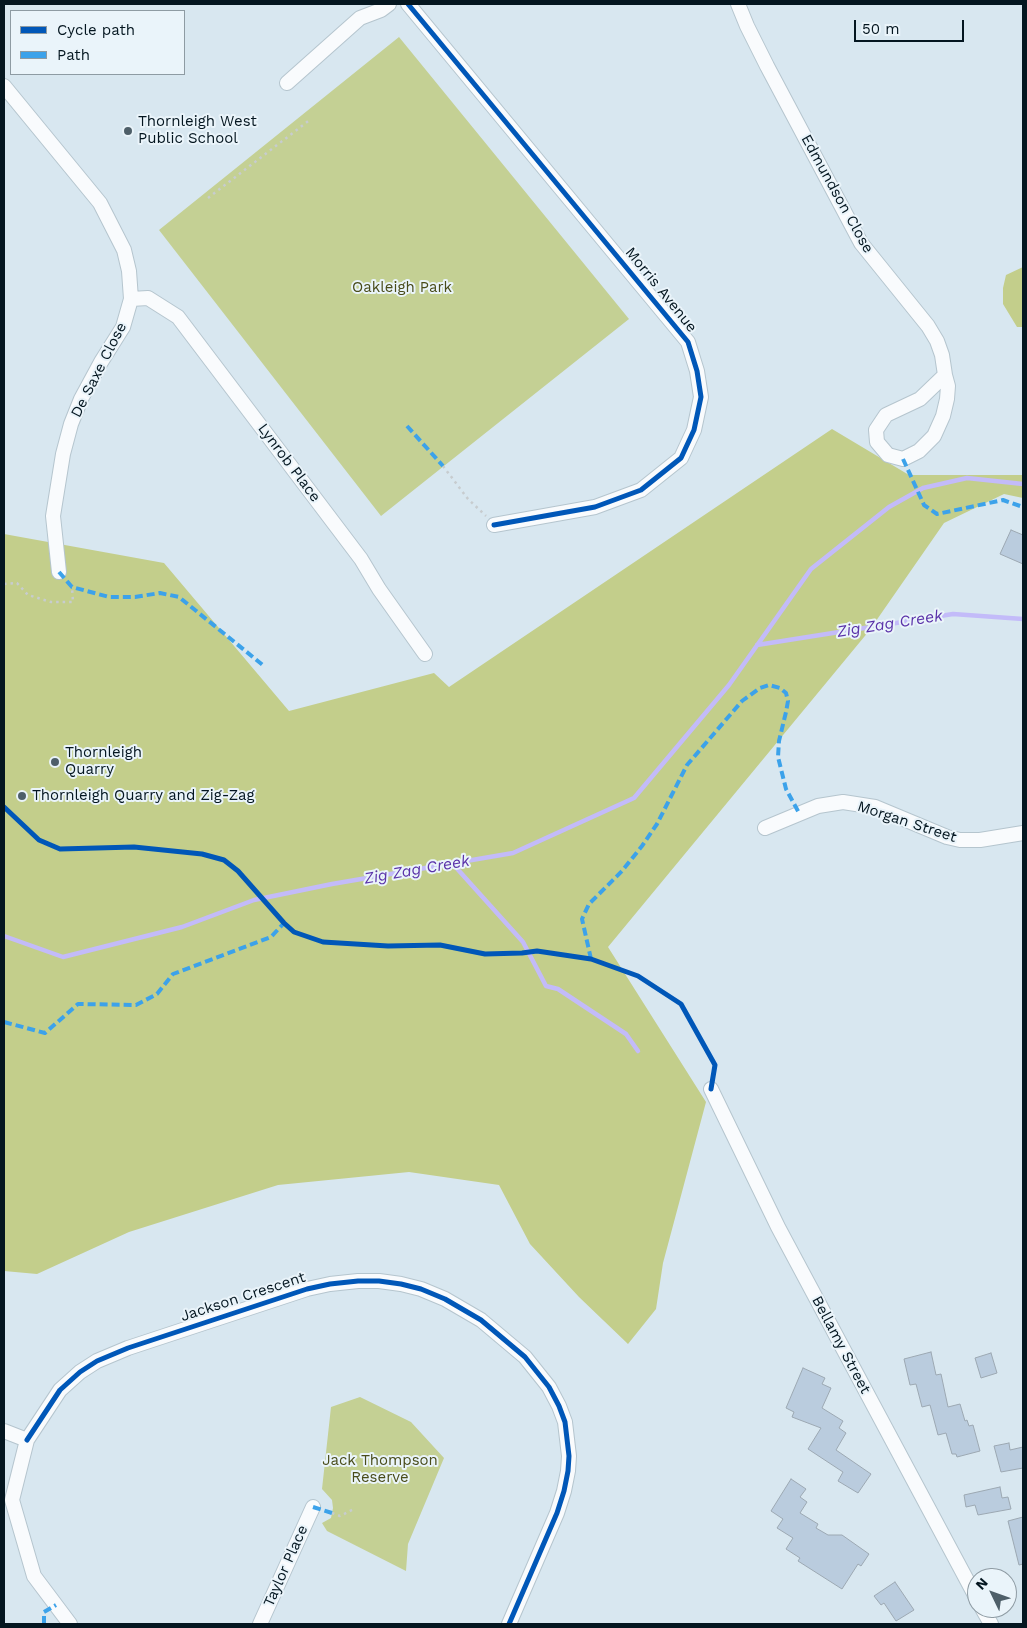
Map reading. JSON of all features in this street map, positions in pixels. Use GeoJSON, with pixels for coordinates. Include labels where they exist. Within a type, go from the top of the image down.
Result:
{"type":"FeatureCollection","features":[{"type":"Feature","properties":{"kind":"street","name":"Morris Avenue"},"geometry":{"type":"LineString","coordinates":[[408,4],[688,342],[697,372],[701,397],[694,430],[681,458],[641,490],[595,507],[494,525]]}},
{"type":"Feature","properties":{"kind":"street","name":"Edmundson Close"},"geometry":{"type":"LineString","coordinates":[[738,4],[747,26],[861,243],[928,326],[937,341],[942,355],[948,386],[947,399],[934,436],[919,451],[904,459],[888,455],[877,442],[876,430],[886,415],[920,399],[945,375]]}},
{"type":"Feature","properties":{"kind":"street"},"geometry":{"type":"LineString","coordinates":[[287,84],[360,18],[385,7]]}},
{"type":"Feature","properties":{"kind":"street","name":"De Saxe Close"},"geometry":{"type":"LineString","coordinates":[[4,86],[100,203],[124,250],[129,271],[131,299],[123,327],[81,399],[71,424],[63,454],[53,516],[59,572]]}},
{"type":"Feature","properties":{"kind":"street","name":"Lynrob Place"},"geometry":{"type":"LineString","coordinates":[[131,299],[148,298],[178,317],[361,558],[378,589],[425,654]]}},
{"type":"Feature","properties":{"kind":"street","name":"Morgan Street"},"geometry":{"type":"LineString","coordinates":[[766,828],[818,806],[843,802],[875,807],[947,837],[960,840],[980,840],[1023,833]]}},
{"type":"Feature","properties":{"kind":"street","name":"Bellamy Street"},"geometry":{"type":"LineString","coordinates":[[711,1088],[778,1227],[967,1579]]}},
{"type":"Feature","properties":{"kind":"street","name":"Jackson Crescent"},"geometry":{"type":"LineString","coordinates":[[70,1624],[34,1576],[12,1500],[27,1440],[60,1390],[96,1361],[128,1348],[306,1289],[358,1281],[379,1281],[421,1289],[445,1299],[481,1320],[526,1358],[549,1386],[559,1406],[565,1422],[569,1456],[564,1491],[557,1513],[509,1624]]}},
{"type":"Feature","properties":{"kind":"street"},"geometry":{"type":"LineString","coordinates":[[4,1431],[27,1440]]}},
{"type":"Feature","properties":{"kind":"street","name":"Taylor Place"},"geometry":{"type":"LineString","coordinates":[[260,1624],[313,1507]]}},
{"type":"Feature","properties":{"kind":"path"},"geometry":{"type":"LineString","coordinates":[[208,198],[311,119]]}},
{"type":"Feature","properties":{"kind":"path"},"geometry":{"type":"LineString","coordinates":[[443,466],[468,499],[494,525]]}},
{"type":"Feature","properties":{"kind":"path"},"geometry":{"type":"LineString","coordinates":[[4,584],[17,583],[28,596],[51,602],[73,602],[72,587]]}},
{"type":"Feature","properties":{"kind":"path"},"geometry":{"type":"LineString","coordinates":[[332,1513],[340,1516],[354,1509]]}},
{"type":"Feature","properties":{"kind":"green space","name":"Oakleigh Park"},"geometry":{"type":"Polygon","coordinates":[[[399,37],[629,319],[381,516],[159,230],[399,37]]]}},
{"type":"Feature","properties":{"kind":"green space"},"geometry":{"type":"Polygon","coordinates":[[[1023,267],[1023,327],[1017,327],[1003,304],[1003,288],[1006,275],[1023,267]]]}},
{"type":"Feature","properties":{"kind":"green space"},"geometry":{"type":"Polygon","coordinates":[[[832,429],[909,475],[1023,475],[1023,498],[1004,494],[944,523],[869,631],[608,947],[706,1102],[663,1263],[656,1309],[628,1344],[579,1297],[530,1244],[499,1185],[409,1172],[278,1185],[129,1232],[37,1274],[4,1271],[4,534],[164,563],[289,711],[434,673],[449,687],[832,429]]]}},
{"type":"Feature","properties":{"kind":"green space","name":"Jack Thompson Reserve"},"geometry":{"type":"Polygon","coordinates":[[[360,1397],[411,1422],[444,1458],[408,1544],[406,1571],[327,1531],[322,1523],[331,1518],[333,1508],[332,1500],[322,1489],[331,1407],[360,1397]]]}},
{"type":"Feature","properties":{"kind":"building"},"geometry":{"type":"Polygon","coordinates":[[[1011,530],[1023,535],[1023,564],[1000,554],[1011,530]]]}},
{"type":"Feature","properties":{"kind":"building"},"geometry":{"type":"Polygon","coordinates":[[[931,1352],[936,1375],[941,1374],[948,1407],[960,1404],[965,1421],[967,1420],[969,1426],[973,1425],[980,1451],[957,1457],[956,1454],[952,1454],[946,1433],[938,1435],[930,1405],[922,1407],[916,1384],[910,1385],[904,1359],[931,1352]]]}},
{"type":"Feature","properties":{"kind":"building"},"geometry":{"type":"Polygon","coordinates":[[[991,1353],[997,1373],[981,1378],[975,1358],[991,1353]]]}},
{"type":"Feature","properties":{"kind":"building"},"geometry":{"type":"Polygon","coordinates":[[[803,1368],[825,1378],[822,1384],[831,1388],[822,1408],[843,1421],[839,1428],[846,1433],[836,1450],[871,1474],[858,1493],[838,1481],[843,1472],[808,1449],[821,1428],[792,1417],[794,1412],[786,1408],[803,1368]]]}},
{"type":"Feature","properties":{"kind":"building"},"geometry":{"type":"Polygon","coordinates":[[[1009,1443],[1010,1450],[1023,1447],[1023,1468],[1001,1472],[994,1446],[1009,1443]]]}},
{"type":"Feature","properties":{"kind":"building"},"geometry":{"type":"Polygon","coordinates":[[[791,1479],[806,1489],[800,1497],[807,1502],[800,1513],[818,1524],[816,1528],[828,1535],[842,1535],[869,1554],[861,1566],[858,1564],[842,1589],[798,1561],[800,1558],[786,1549],[793,1538],[777,1528],[783,1519],[771,1511],[791,1479]]]}},
{"type":"Feature","properties":{"kind":"building"},"geometry":{"type":"Polygon","coordinates":[[[1000,1487],[1002,1498],[1008,1497],[1011,1509],[978,1515],[975,1505],[966,1507],[964,1495],[1000,1487]]]}},
{"type":"Feature","properties":{"kind":"building"},"geometry":{"type":"Polygon","coordinates":[[[1023,1517],[1023,1564],[1019,1565],[1008,1521],[1023,1517]]]}},
{"type":"Feature","properties":{"kind":"building"},"geometry":{"type":"Polygon","coordinates":[[[895,1582],[914,1610],[896,1621],[884,1603],[881,1605],[874,1596],[895,1582]]]}},
{"type":"Feature","properties":{"kind":"waterway","name":"Zig Zag Creek"},"geometry":{"type":"LineString","coordinates":[[4,936],[63,957],[182,927],[254,900],[332,884],[513,853],[634,798],[729,685],[811,569],[889,507],[923,488],[967,478],[1023,484]]}},
{"type":"Feature","properties":{"kind":"waterway","name":"Zig Zag Creek"},"geometry":{"type":"LineString","coordinates":[[757,645],[953,614],[1023,619]]}},
{"type":"Feature","properties":{"kind":"waterway"},"geometry":{"type":"LineString","coordinates":[[452,863],[523,942],[546,986],[558,989],[626,1034],[638,1051]]}},
{"type":"Feature","properties":{"kind":"marked path"},"geometry":{"type":"LineString","coordinates":[[407,426],[443,466]]}},
{"type":"Feature","properties":{"kind":"marked path"},"geometry":{"type":"LineString","coordinates":[[903,459],[924,505],[937,514],[1003,500],[1023,507]]}},
{"type":"Feature","properties":{"kind":"marked path"},"geometry":{"type":"LineString","coordinates":[[59,572],[72,587],[109,597],[135,597],[160,593],[179,597],[264,666]]}},
{"type":"Feature","properties":{"kind":"marked path"},"geometry":{"type":"LineString","coordinates":[[591,959],[582,919],[589,904],[622,871],[642,846],[657,824],[687,765],[742,701],[760,688],[769,685],[780,688],[786,693],[788,701],[779,741],[778,757],[786,789],[799,813]]}},
{"type":"Feature","properties":{"kind":"marked path"},"geometry":{"type":"LineString","coordinates":[[4,1022],[45,1033],[78,1004],[136,1005],[157,994],[173,974],[271,937],[284,923]]}},
{"type":"Feature","properties":{"kind":"marked path"},"geometry":{"type":"LineString","coordinates":[[313,1507],[332,1513]]}},
{"type":"Feature","properties":{"kind":"marked path"},"geometry":{"type":"LineString","coordinates":[[44,1624],[44,1612],[56,1605]]}},
{"type":"Feature","properties":{"kind":"cycle path"},"geometry":{"type":"LineString","coordinates":[[408,4],[688,342],[697,371],[701,397],[694,430],[681,458],[641,490],[595,507],[494,525]]}},
{"type":"Feature","properties":{"kind":"cycle path"},"geometry":{"type":"LineString","coordinates":[[4,807],[39,840],[60,849],[134,847],[202,854],[224,860],[238,871],[294,932],[323,942],[388,946],[440,945],[485,954],[537,951],[591,959],[638,976],[681,1004],[715,1065],[711,1089]]}},
{"type":"Feature","properties":{"kind":"cycle path"},"geometry":{"type":"LineString","coordinates":[[27,1440],[60,1390],[80,1372],[97,1361],[128,1348],[307,1289],[330,1284],[379,1281],[421,1289],[445,1299],[481,1320],[525,1357],[549,1387],[565,1422],[569,1456],[564,1491],[557,1513],[509,1624]]}},
{"type":"Feature","properties":{"kind":"place","name":"Thornleigh West Public School"},"geometry":{"type":"Point","coordinates":[128,131]}},
{"type":"Feature","properties":{"kind":"place","name":"Thornleigh Quarry"},"geometry":{"type":"Point","coordinates":[55,762]}},
{"type":"Feature","properties":{"kind":"place","name":"Thornleigh Quarry and Zig-Zag"},"geometry":{"type":"Point","coordinates":[22,796]}}]}
